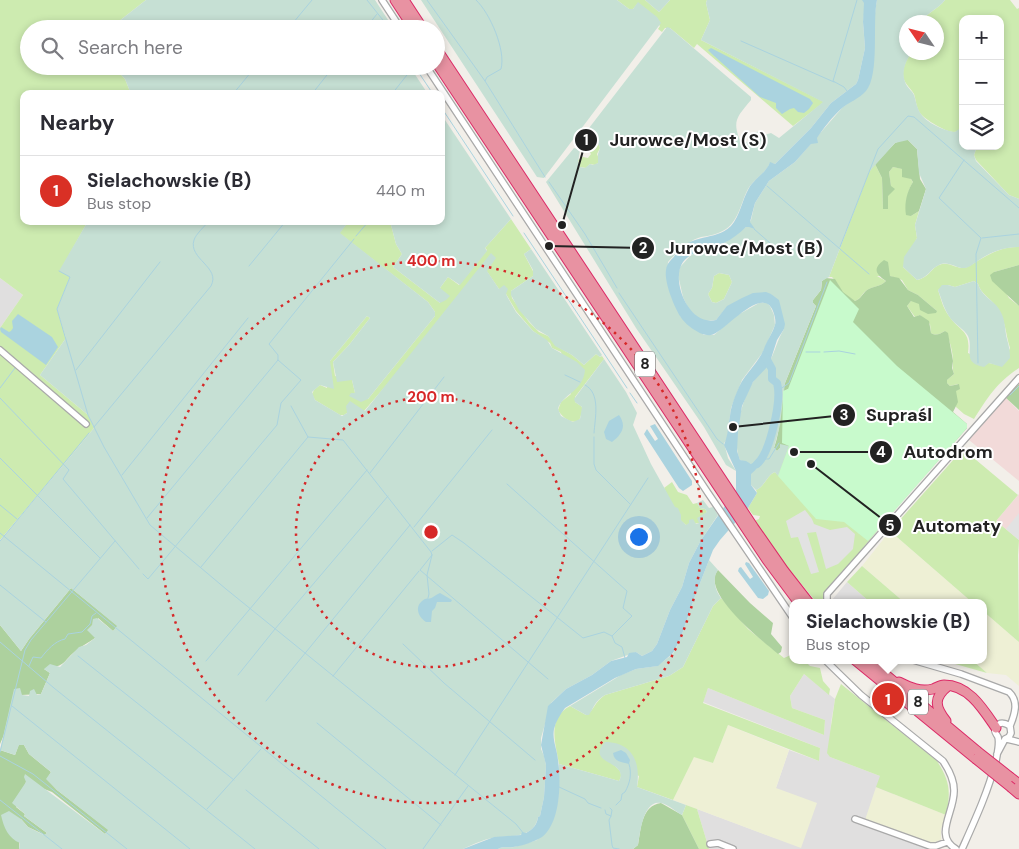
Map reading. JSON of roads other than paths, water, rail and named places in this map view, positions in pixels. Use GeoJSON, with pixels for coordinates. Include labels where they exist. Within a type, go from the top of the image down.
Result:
{"type":"FeatureCollection","features":[{"type":"Feature","properties":{"kind":"highway"},"geometry":{"type":"LineString","coordinates":[[395,0],[408,20]]}},
{"type":"Feature","properties":{"kind":"highway"},"geometry":{"type":"LineString","coordinates":[[404,0],[417,20]]}},
{"type":"Feature","properties":{"kind":"highway","name":"8"},"geometry":{"type":"LineString","coordinates":[[445,62],[717,480]]}},
{"type":"Feature","properties":{"kind":"highway","name":"8"},"geometry":{"type":"LineString","coordinates":[[445,75],[751,531],[772,568],[796,599]]}},
{"type":"Feature","properties":{"kind":"highway","name":"8"},"geometry":{"type":"LineString","coordinates":[[751,531],[807,599]]}},
{"type":"Feature","properties":{"kind":"highway","name":"8"},"geometry":{"type":"LineString","coordinates":[[860,664],[1017,788]]}},
{"type":"Feature","properties":{"kind":"highway","name":"8"},"geometry":{"type":"LineString","coordinates":[[873,664],[955,733],[977,755],[1010,776],[1017,788]]}},
{"type":"Feature","properties":{"kind":"highway"},"geometry":{"type":"LineString","coordinates":[[881,671],[918,690],[944,685],[958,687],[966,691],[985,712],[1005,726]]}},
{"type":"Feature","properties":{"kind":"highway"},"geometry":{"type":"LineString","coordinates":[[948,686],[939,696],[937,704],[940,712],[955,733]]}},
{"type":"Feature","properties":{"kind":"street"},"geometry":{"type":"LineString","coordinates":[[382,0],[395,20]]}},
{"type":"Feature","properties":{"kind":"street"},"geometry":{"type":"LineString","coordinates":[[432,75],[442,90]]}},
{"type":"Feature","properties":{"kind":"street"},"geometry":{"type":"LineString","coordinates":[[445,95],[708,494],[789,612]]}},
{"type":"Feature","properties":{"kind":"street"},"geometry":{"type":"LineString","coordinates":[[0,350],[86,424]]}},
{"type":"Feature","properties":{"kind":"street"},"geometry":{"type":"LineString","coordinates":[[827,599],[827,594],[1019,378]]}},
{"type":"Feature","properties":{"kind":"street"},"geometry":{"type":"LineString","coordinates":[[829,664],[861,695],[938,756],[947,767],[954,789],[953,805],[945,832],[947,842],[956,849]]}},
{"type":"Feature","properties":{"kind":"street"},"geometry":{"type":"LineString","coordinates":[[927,664],[1005,689],[1013,695],[1016,708],[1005,726],[995,733],[998,737],[997,754],[988,787],[962,849]]}},
{"type":"Feature","properties":{"kind":"street"},"geometry":{"type":"LineString","coordinates":[[997,754],[1010,735],[1005,726]]}},
{"type":"Feature","properties":{"kind":"street"},"geometry":{"type":"LineString","coordinates":[[1005,726],[1019,741]]}},
{"type":"Feature","properties":{"kind":"street"},"geometry":{"type":"LineString","coordinates":[[998,737],[1019,741]]}},
{"type":"Feature","properties":{"kind":"street"},"geometry":{"type":"LineString","coordinates":[[855,819],[930,846],[947,842]]}},
{"type":"Feature","properties":{"kind":"street"},"geometry":{"type":"LineString","coordinates":[[710,844],[718,844],[732,849]]}},
{"type":"Feature","properties":{"kind":"water"},"geometry":{"type":"Polygon","coordinates":[[[862,0],[877,0],[873,73],[866,91],[834,116],[817,138],[818,143],[811,144],[795,162],[769,181],[755,203],[750,222],[755,229],[746,227],[724,243],[697,252],[683,262],[680,270],[679,280],[684,300],[690,309],[706,320],[716,320],[727,306],[753,293],[766,292],[779,300],[785,324],[784,329],[777,340],[769,365],[753,382],[742,406],[738,432],[737,451],[740,460],[751,464],[762,458],[764,459],[751,474],[751,485],[757,493],[748,508],[713,550],[680,640],[673,653],[658,666],[636,669],[615,678],[565,708],[560,716],[554,733],[559,769],[558,801],[553,822],[548,830],[539,839],[520,846],[498,849],[463,849],[494,837],[521,835],[522,832],[526,833],[531,830],[540,816],[544,797],[546,765],[541,745],[548,706],[566,689],[592,675],[611,661],[627,657],[629,653],[636,652],[642,656],[652,651],[657,644],[670,610],[682,587],[689,563],[701,540],[736,490],[736,471],[724,445],[731,409],[739,387],[760,357],[773,330],[774,314],[769,305],[762,303],[754,305],[717,332],[711,335],[703,334],[694,330],[686,323],[678,312],[668,287],[667,267],[682,247],[696,240],[724,231],[731,226],[737,218],[749,188],[770,162],[775,164],[811,128],[831,103],[856,84],[865,48],[864,3],[862,0]]]}},
{"type":"Feature","properties":{"kind":"water"},"geometry":{"type":"Polygon","coordinates":[[[711,48],[810,99],[813,103],[804,113],[798,112],[794,108],[782,114],[776,108],[776,103],[760,97],[708,50],[711,48]]]}},
{"type":"Feature","properties":{"kind":"water"},"geometry":{"type":"Polygon","coordinates":[[[18,314],[52,337],[58,347],[46,365],[1,332],[1,327],[9,332],[11,331],[13,328],[12,321],[18,314]]]}},
{"type":"Feature","properties":{"kind":"water"},"geometry":{"type":"Polygon","coordinates":[[[619,415],[623,423],[622,430],[612,442],[606,439],[604,432],[609,421],[619,415]]]}},
{"type":"Feature","properties":{"kind":"water"},"geometry":{"type":"Polygon","coordinates":[[[655,424],[692,481],[692,485],[683,491],[679,488],[644,434],[647,429],[655,441],[658,439],[650,426],[655,424]]]}},
{"type":"Feature","properties":{"kind":"water"},"geometry":{"type":"Polygon","coordinates":[[[746,562],[749,563],[769,591],[768,595],[763,599],[758,598],[738,571],[741,567],[750,579],[753,577],[745,564],[746,562]]]}},
{"type":"Feature","properties":{"kind":"water"},"geometry":{"type":"Polygon","coordinates":[[[440,593],[452,600],[451,602],[437,602],[432,611],[431,622],[426,622],[419,614],[419,604],[425,599],[440,593]]]}},
{"type":"Feature","properties":{"kind":"water"},"geometry":{"type":"Polygon","coordinates":[[[621,750],[626,753],[630,760],[629,764],[615,758],[613,753],[621,750]]]}},
{"type":"Feature","properties":{"kind":"waterway"},"geometry":{"type":"LineString","coordinates":[[295,20],[312,0]]}},
{"type":"Feature","properties":{"kind":"waterway"},"geometry":{"type":"LineString","coordinates":[[367,0],[383,20]]}},
{"type":"Feature","properties":{"kind":"waterway"},"geometry":{"type":"LineString","coordinates":[[427,0],[441,20]]}},
{"type":"Feature","properties":{"kind":"waterway"},"geometry":{"type":"LineString","coordinates":[[476,0],[487,14],[496,32],[501,52],[501,69],[487,77],[485,81],[545,177]]}},
{"type":"Feature","properties":{"kind":"waterway"},"geometry":{"type":"LineString","coordinates":[[847,91],[844,87],[833,81],[857,0]]}},
{"type":"Feature","properties":{"kind":"waterway"},"geometry":{"type":"LineString","coordinates":[[372,20],[377,14]]}},
{"type":"Feature","properties":{"kind":"waterway"},"geometry":{"type":"LineString","coordinates":[[445,25],[485,81]]}},
{"type":"Feature","properties":{"kind":"waterway"},"geometry":{"type":"LineString","coordinates":[[741,41],[834,82]]}},
{"type":"Feature","properties":{"kind":"waterway"},"geometry":{"type":"LineString","coordinates":[[236,90],[249,75]]}},
{"type":"Feature","properties":{"kind":"waterway"},"geometry":{"type":"LineString","coordinates":[[315,90],[327,75]]}},
{"type":"Feature","properties":{"kind":"waterway"},"geometry":{"type":"LineString","coordinates":[[395,90],[407,75]]}},
{"type":"Feature","properties":{"kind":"waterway"},"geometry":{"type":"LineString","coordinates":[[420,75],[430,90]]}},
{"type":"Feature","properties":{"kind":"waterway"},"geometry":{"type":"LineString","coordinates":[[445,113],[513,216]]}},
{"type":"Feature","properties":{"kind":"waterway"},"geometry":{"type":"LineString","coordinates":[[840,247],[878,149],[908,116],[914,117],[1019,208]]}},
{"type":"Feature","properties":{"kind":"waterway"},"geometry":{"type":"LineString","coordinates":[[964,160],[939,198],[981,238],[976,254],[978,363]]}},
{"type":"Feature","properties":{"kind":"waterway"},"geometry":{"type":"LineString","coordinates":[[549,182],[585,234],[617,288]]}},
{"type":"Feature","properties":{"kind":"waterway"},"geometry":{"type":"LineString","coordinates":[[767,186],[869,274]]}},
{"type":"Feature","properties":{"kind":"waterway"},"geometry":{"type":"LineString","coordinates":[[94,427],[211,286],[212,273],[199,258],[193,247],[195,238],[205,225]]}},
{"type":"Feature","properties":{"kind":"waterway"},"geometry":{"type":"LineString","coordinates":[[249,266],[283,225]]}},
{"type":"Feature","properties":{"kind":"waterway"},"geometry":{"type":"LineString","coordinates":[[356,236],[366,225]]}},
{"type":"Feature","properties":{"kind":"waterway"},"geometry":{"type":"LineString","coordinates":[[754,229],[770,243]]}},
{"type":"Feature","properties":{"kind":"waterway"},"geometry":{"type":"LineString","coordinates":[[524,233],[627,388]]}},
{"type":"Feature","properties":{"kind":"waterway"},"geometry":{"type":"LineString","coordinates":[[982,238],[1019,234]]}},
{"type":"Feature","properties":{"kind":"waterway"},"geometry":{"type":"LineString","coordinates":[[147,518],[278,360],[278,355],[269,344],[354,239]]}},
{"type":"Feature","properties":{"kind":"waterway"},"geometry":{"type":"LineString","coordinates":[[76,370],[160,262]]}},
{"type":"Feature","properties":{"kind":"waterway"},"geometry":{"type":"LineString","coordinates":[[59,271],[70,277],[57,309],[88,415],[104,447],[150,525],[516,824],[524,834]]}},
{"type":"Feature","properties":{"kind":"waterway"},"geometry":{"type":"LineString","coordinates":[[779,390],[789,383],[827,282]]}},
{"type":"Feature","properties":{"kind":"waterway"},"geometry":{"type":"LineString","coordinates":[[619,293],[717,439],[723,444]]}},
{"type":"Feature","properties":{"kind":"waterway"},"geometry":{"type":"LineString","coordinates":[[122,475],[248,318]]}},
{"type":"Feature","properties":{"kind":"waterway"},"geometry":{"type":"LineString","coordinates":[[824,352],[839,351],[855,354]]}},
{"type":"Feature","properties":{"kind":"waterway"},"geometry":{"type":"LineString","coordinates":[[806,352],[820,352]]}},
{"type":"Feature","properties":{"kind":"waterway"},"geometry":{"type":"LineString","coordinates":[[757,464],[762,458],[770,438],[778,401],[777,383],[772,379],[772,369],[766,358]]}},
{"type":"Feature","properties":{"kind":"waterway"},"geometry":{"type":"LineString","coordinates":[[143,574],[148,579],[277,425],[281,403],[301,380],[278,360]]}},
{"type":"Feature","properties":{"kind":"waterway"},"geometry":{"type":"LineString","coordinates":[[0,388],[15,368]]}},
{"type":"Feature","properties":{"kind":"waterway"},"geometry":{"type":"LineString","coordinates":[[565,375],[580,382]]}},
{"type":"Feature","properties":{"kind":"waterway"},"geometry":{"type":"LineString","coordinates":[[370,473],[444,377]]}},
{"type":"Feature","properties":{"kind":"waterway"},"geometry":{"type":"LineString","coordinates":[[585,385],[590,389],[595,400],[594,433]]}},
{"type":"Feature","properties":{"kind":"waterway"},"geometry":{"type":"LineString","coordinates":[[1010,395],[1019,386]]}},
{"type":"Feature","properties":{"kind":"waterway"},"geometry":{"type":"LineString","coordinates":[[630,393],[637,403]]}},
{"type":"Feature","properties":{"kind":"waterway"},"geometry":{"type":"LineString","coordinates":[[0,398],[69,470],[63,479],[139,569]]}},
{"type":"Feature","properties":{"kind":"waterway"},"geometry":{"type":"LineString","coordinates":[[201,567],[308,437],[291,406]]}},
{"type":"Feature","properties":{"kind":"waterway"},"geometry":{"type":"LineString","coordinates":[[414,527],[492,430]]}},
{"type":"Feature","properties":{"kind":"waterway"},"geometry":{"type":"LineString","coordinates":[[0,541],[89,433]]}},
{"type":"Feature","properties":{"kind":"waterway"},"geometry":{"type":"LineString","coordinates":[[308,437],[343,440],[431,552],[432,555],[420,570],[548,679]]}},
{"type":"Feature","properties":{"kind":"waterway"},"geometry":{"type":"LineString","coordinates":[[594,437],[594,464],[596,470],[630,504]]}},
{"type":"Feature","properties":{"kind":"waterway"},"geometry":{"type":"LineString","coordinates":[[765,459],[769,459],[779,443]]}},
{"type":"Feature","properties":{"kind":"waterway"},"geometry":{"type":"LineString","coordinates":[[0,458],[100,558]]}},
{"type":"Feature","properties":{"kind":"waterway"},"geometry":{"type":"LineString","coordinates":[[206,661],[367,470]]}},
{"type":"Feature","properties":{"kind":"waterway"},"geometry":{"type":"LineString","coordinates":[[455,775],[648,478]]}},
{"type":"Feature","properties":{"kind":"waterway"},"geometry":{"type":"LineString","coordinates":[[507,484],[627,591],[623,608],[632,616],[612,636],[615,643],[622,647],[625,658]]}},
{"type":"Feature","properties":{"kind":"waterway"},"geometry":{"type":"LineString","coordinates":[[238,675],[388,496]]}},
{"type":"Feature","properties":{"kind":"waterway"},"geometry":{"type":"LineString","coordinates":[[0,505],[17,519]]}},
{"type":"Feature","properties":{"kind":"waterway"},"geometry":{"type":"LineString","coordinates":[[266,701],[410,525]]}},
{"type":"Feature","properties":{"kind":"waterway"},"geometry":{"type":"LineString","coordinates":[[0,533],[386,849]]}},
{"type":"Feature","properties":{"kind":"waterway"},"geometry":{"type":"LineString","coordinates":[[432,551],[452,535],[583,638],[604,632],[612,636]]}},
{"type":"Feature","properties":{"kind":"waterway"},"geometry":{"type":"LineString","coordinates":[[0,752],[25,650],[31,640],[115,541]]}},
{"type":"Feature","properties":{"kind":"waterway"},"geometry":{"type":"LineString","coordinates":[[428,598],[427,575],[432,555]]}},
{"type":"Feature","properties":{"kind":"waterway"},"geometry":{"type":"LineString","coordinates":[[333,676],[419,571]]}},
{"type":"Feature","properties":{"kind":"waterway"},"geometry":{"type":"LineString","coordinates":[[0,585],[46,622]]}},
{"type":"Feature","properties":{"kind":"waterway"},"geometry":{"type":"LineString","coordinates":[[29,666],[33,657],[41,658],[52,646],[65,639],[68,634],[82,632],[90,624],[92,616],[96,613]]}},
{"type":"Feature","properties":{"kind":"waterway"},"geometry":{"type":"LineString","coordinates":[[0,642],[54,688],[255,849]]}},
{"type":"Feature","properties":{"kind":"waterway"},"geometry":{"type":"LineString","coordinates":[[403,644],[444,683],[535,760]]}},
{"type":"Feature","properties":{"kind":"waterway"},"geometry":{"type":"LineString","coordinates":[[78,656],[234,780]]}},
{"type":"Feature","properties":{"kind":"waterway"},"geometry":{"type":"LineString","coordinates":[[12,706],[190,849]]}},
{"type":"Feature","properties":{"kind":"waterway"},"geometry":{"type":"LineString","coordinates":[[317,723],[441,825]]}},
{"type":"Feature","properties":{"kind":"waterway"},"geometry":{"type":"LineString","coordinates":[[207,809],[261,749]]}},
{"type":"Feature","properties":{"kind":"waterway"},"geometry":{"type":"LineString","coordinates":[[0,756],[33,774],[127,849]]}},
{"type":"Feature","properties":{"kind":"waterway"},"geometry":{"type":"LineString","coordinates":[[616,805],[621,800],[622,794],[625,792],[629,782],[629,764]]}},
{"type":"Feature","properties":{"kind":"waterway"},"geometry":{"type":"LineString","coordinates":[[423,849],[468,786]]}},
{"type":"Feature","properties":{"kind":"waterway"},"geometry":{"type":"LineString","coordinates":[[559,787],[601,808]]}},
{"type":"Feature","properties":{"kind":"waterway"},"geometry":{"type":"LineString","coordinates":[[246,790],[319,849]]}},
{"type":"Feature","properties":{"kind":"waterway"},"geometry":{"type":"LineString","coordinates":[[0,800],[62,849]]}},
{"type":"Feature","properties":{"kind":"waterway"},"geometry":{"type":"LineString","coordinates":[[610,808],[612,810],[611,816]]}},
{"type":"Feature","properties":{"kind":"waterway"},"geometry":{"type":"LineString","coordinates":[[605,810],[606,814],[611,816],[609,820],[613,848],[619,849]]}},
{"type":"Feature","properties":{"kind":"place","name":"Jurowce/Most (S)"},"geometry":{"type":"Point","coordinates":[562,225]}},
{"type":"Feature","properties":{"kind":"place","name":"Jurowce/Most (B)"},"geometry":{"type":"Point","coordinates":[549,246]}},
{"type":"Feature","properties":{"kind":"place","name":"Supraśl"},"geometry":{"type":"Point","coordinates":[733,427]}},
{"type":"Feature","properties":{"kind":"place","name":"Autodrom"},"geometry":{"type":"Point","coordinates":[794,452]}},
{"type":"Feature","properties":{"kind":"place","name":"Automaty"},"geometry":{"type":"Point","coordinates":[811,464]}},
{"type":"Feature","properties":{"kind":"place","name":"Sielachowskie (B)"},"geometry":{"type":"Point","coordinates":[888,699]}}]}
